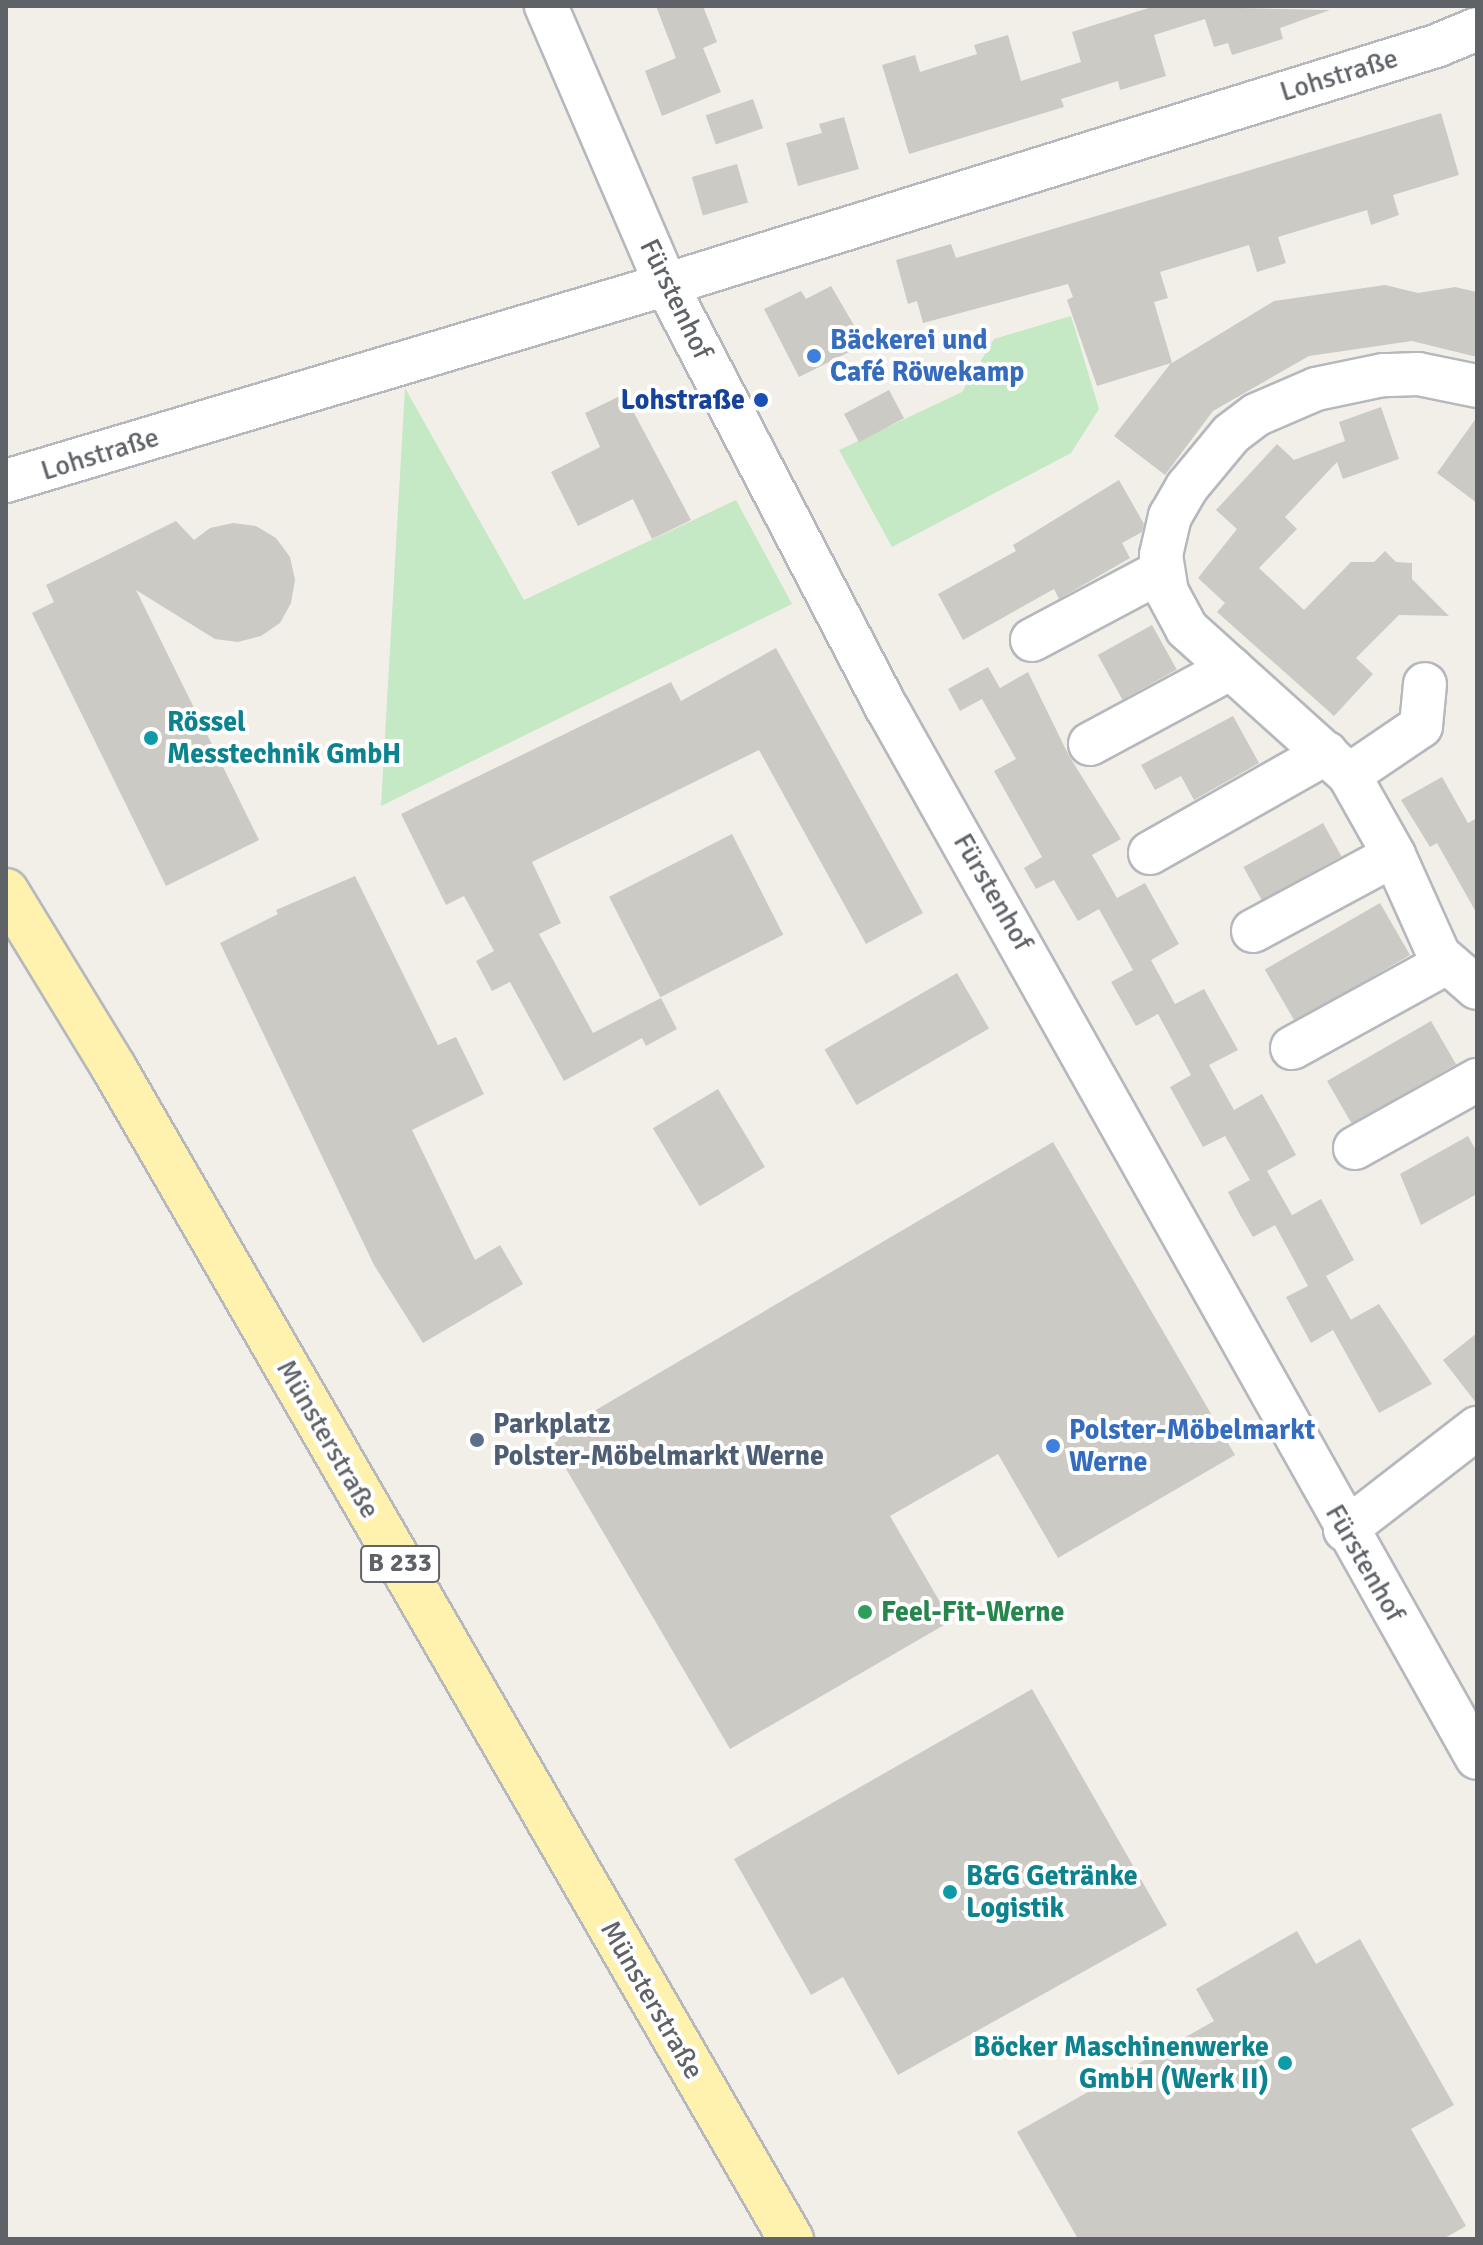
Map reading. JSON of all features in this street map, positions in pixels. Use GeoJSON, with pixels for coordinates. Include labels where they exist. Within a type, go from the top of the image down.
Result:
{"type":"FeatureCollection","features":[{"type":"Feature","properties":{"kind":"main road","name":"Münsterstraße"},"geometry":{"type":"LineString","coordinates":[[6,891],[114,1068],[791,2239]]}},
{"type":"Feature","properties":{"kind":"street","name":"Fürstenhof"},"geometry":{"type":"LineString","coordinates":[[546,6],[666,284],[887,708],[1087,1058],[1345,1530],[1477,1758]]}},
{"type":"Feature","properties":{"kind":"street","name":"Lohstraße"},"geometry":{"type":"LineString","coordinates":[[6,481],[666,284],[1436,46],[1477,29]]}},
{"type":"Feature","properties":{"kind":"street"},"geometry":{"type":"LineString","coordinates":[[1292,1048],[1461,976],[1394,855],[1338,764],[1187,629],[1162,571],[1170,516],[1187,487],[1231,434],[1256,415],[1316,389],[1383,375],[1418,374],[1477,386]]}},
{"type":"Feature","properties":{"kind":"street"},"geometry":{"type":"LineString","coordinates":[[1032,640],[1162,571]]}},
{"type":"Feature","properties":{"kind":"street"},"geometry":{"type":"LineString","coordinates":[[1090,744],[1231,668]]}},
{"type":"Feature","properties":{"kind":"street"},"geometry":{"type":"LineString","coordinates":[[1150,853],[1421,726],[1425,684]]}},
{"type":"Feature","properties":{"kind":"street"},"geometry":{"type":"LineString","coordinates":[[1253,931],[1394,855]]}},
{"type":"Feature","properties":{"kind":"street"},"geometry":{"type":"LineString","coordinates":[[1355,1148],[1477,1080]]}},
{"type":"Feature","properties":{"kind":"street"},"geometry":{"type":"LineString","coordinates":[[1345,1530],[1477,1428]]}},
{"type":"Feature","properties":{"kind":"green space"},"geometry":{"type":"Polygon","coordinates":[[[1071,316],[1099,409],[1071,453],[892,547],[839,450],[962,392],[994,339],[1071,316]]]}},
{"type":"Feature","properties":{"kind":"green space"},"geometry":{"type":"Polygon","coordinates":[[[405,388],[524,600],[736,500],[792,604],[381,806],[405,388]]]}},
{"type":"Feature","properties":{"kind":"building"},"geometry":{"type":"Polygon","coordinates":[[[656,6],[703,6],[717,42],[703,48],[721,92],[662,116],[645,71],[676,58],[656,6]]]}},
{"type":"Feature","properties":{"kind":"building"},"geometry":{"type":"Polygon","coordinates":[[[1155,6],[1330,10],[1280,28],[1283,39],[1232,55],[1228,43],[1214,47],[1205,19],[1154,35],[1166,76],[1120,90],[1118,81],[1061,99],[1064,107],[909,154],[882,65],[915,55],[920,72],[977,54],[974,45],[1008,35],[1021,81],[1081,62],[1072,32],[1155,6]]]}},
{"type":"Feature","properties":{"kind":"building"},"geometry":{"type":"Polygon","coordinates":[[[753,99],[763,128],[716,145],[706,115],[753,99]]]}},
{"type":"Feature","properties":{"kind":"building"},"geometry":{"type":"Polygon","coordinates":[[[1441,113],[1459,175],[1393,195],[1399,215],[1371,225],[1367,210],[1278,237],[1286,263],[1257,272],[1249,245],[1160,272],[1168,298],[1154,302],[1172,363],[1274,301],[1385,285],[1418,293],[1455,287],[1477,292],[1477,357],[1412,341],[1309,356],[1213,411],[1165,475],[1114,436],[1171,363],[1097,386],[1067,300],[1073,297],[1068,284],[923,323],[917,301],[908,304],[896,260],[951,244],[956,258],[1441,113]]]}},
{"type":"Feature","properties":{"kind":"building"},"geometry":{"type":"Polygon","coordinates":[[[844,117],[859,169],[798,186],[786,143],[822,133],[819,124],[844,117]]]}},
{"type":"Feature","properties":{"kind":"building"},"geometry":{"type":"Polygon","coordinates":[[[737,164],[748,202],[703,215],[692,177],[737,164]]]}},
{"type":"Feature","properties":{"kind":"building"},"geometry":{"type":"Polygon","coordinates":[[[831,286],[865,344],[799,377],[764,309],[801,291],[806,299],[831,286]]]}},
{"type":"Feature","properties":{"kind":"building"},"geometry":{"type":"Polygon","coordinates":[[[889,390],[904,418],[859,442],[844,414],[889,390]]]}},
{"type":"Feature","properties":{"kind":"building"},"geometry":{"type":"Polygon","coordinates":[[[624,394],[691,520],[652,539],[633,499],[578,526],[551,472],[600,447],[585,413],[624,394]]]}},
{"type":"Feature","properties":{"kind":"building"},"geometry":{"type":"Polygon","coordinates":[[[1381,407],[1399,459],[1343,479],[1337,462],[1285,517],[1297,529],[1259,568],[1304,610],[1351,562],[1374,562],[1385,551],[1396,562],[1412,563],[1412,579],[1449,616],[1399,615],[1356,658],[1373,674],[1334,716],[1217,612],[1225,603],[1198,578],[1237,529],[1216,510],[1277,444],[1294,460],[1345,441],[1339,422],[1381,407]]]}},
{"type":"Feature","properties":{"kind":"building"},"geometry":{"type":"Polygon","coordinates":[[[1477,417],[1477,503],[1437,473],[1477,417]]]}},
{"type":"Feature","properties":{"kind":"building"},"geometry":{"type":"Polygon","coordinates":[[[1119,480],[1144,524],[1142,532],[1122,543],[1130,558],[1059,599],[1054,589],[963,640],[938,594],[1016,551],[1013,545],[1119,480]]]}},
{"type":"Feature","properties":{"kind":"building","name":"Rössel Messtechnik GmbH"},"geometry":{"type":"Polygon","coordinates":[[[176,521],[194,540],[210,528],[233,523],[256,526],[276,538],[290,557],[295,580],[291,603],[280,623],[261,636],[238,642],[215,639],[136,590],[259,840],[166,886],[32,613],[54,602],[46,585],[176,521]]]}},
{"type":"Feature","properties":{"kind":"building"},"geometry":{"type":"Polygon","coordinates":[[[1152,625],[1177,670],[1122,700],[1098,655],[1152,625]]]}},
{"type":"Feature","properties":{"kind":"building"},"geometry":{"type":"Polygon","coordinates":[[[776,648],[923,913],[866,944],[759,750],[532,862],[561,923],[539,934],[593,1033],[661,998],[677,1029],[646,1046],[642,1038],[564,1081],[510,982],[492,991],[476,961],[494,951],[464,896],[446,905],[401,814],[671,682],[681,701],[776,648]]]}},
{"type":"Feature","properties":{"kind":"building"},"geometry":{"type":"Polygon","coordinates":[[[988,667],[1000,688],[1028,672],[1069,756],[1121,839],[1092,855],[1117,898],[1145,883],[1179,944],[1151,960],[1175,1004],[1204,989],[1238,1050],[1209,1065],[1234,1110],[1262,1094],[1296,1155],[1267,1171],[1292,1215],[1287,1218],[1321,1199],[1354,1260],[1326,1276],[1351,1320],[1379,1304],[1432,1384],[1379,1413],[1333,1330],[1311,1343],[1286,1297],[1308,1286],[1275,1225],[1253,1237],[1240,1215],[1228,1192],[1250,1180],[1225,1136],[1203,1147],[1170,1087],[1191,1075],[1158,1014],[1136,1026],[1111,982],[1133,970],[1099,909],[1078,921],[1054,880],[1036,889],[1024,868],[1042,857],[994,771],[1016,759],[982,699],[960,711],[948,689],[988,667]]]}},
{"type":"Feature","properties":{"kind":"building"},"geometry":{"type":"Polygon","coordinates":[[[1233,716],[1259,763],[1194,800],[1181,776],[1155,790],[1141,765],[1233,716]]]}},
{"type":"Feature","properties":{"kind":"building"},"geometry":{"type":"Polygon","coordinates":[[[1442,777],[1468,823],[1477,818],[1477,914],[1437,843],[1430,847],[1401,800],[1442,777]]]}},
{"type":"Feature","properties":{"kind":"building"},"geometry":{"type":"Polygon","coordinates":[[[1323,823],[1341,856],[1262,900],[1243,867],[1323,823]]]}},
{"type":"Feature","properties":{"kind":"building"},"geometry":{"type":"Polygon","coordinates":[[[732,834],[783,935],[660,997],[609,897],[732,834]]]}},
{"type":"Feature","properties":{"kind":"building"},"geometry":{"type":"Polygon","coordinates":[[[355,876],[438,1045],[456,1037],[484,1094],[412,1130],[475,1260],[500,1245],[523,1284],[423,1343],[374,1265],[220,943],[278,914],[276,910],[355,876]]]}},
{"type":"Feature","properties":{"kind":"building"},"geometry":{"type":"Polygon","coordinates":[[[1380,903],[1410,955],[1295,1021],[1265,970],[1380,903]]]}},
{"type":"Feature","properties":{"kind":"building"},"geometry":{"type":"Polygon","coordinates":[[[957,973],[989,1028],[856,1105],[824,1050],[957,973]]]}},
{"type":"Feature","properties":{"kind":"building"},"geometry":{"type":"Polygon","coordinates":[[[1431,1021],[1456,1064],[1352,1124],[1327,1081],[1431,1021]]]}},
{"type":"Feature","properties":{"kind":"building"},"geometry":{"type":"Polygon","coordinates":[[[718,1089],[765,1167],[700,1206],[653,1128],[718,1089]]]}},
{"type":"Feature","properties":{"kind":"building"},"geometry":{"type":"Polygon","coordinates":[[[1468,1136],[1477,1152],[1477,1194],[1421,1225],[1400,1174],[1468,1136]]]}},
{"type":"Feature","properties":{"kind":"building","name":"Polster-Möbelmarkt Werne"},"geometry":{"type":"Polygon","coordinates":[[[1053,1142],[1235,1455],[1058,1558],[998,1454],[890,1516],[951,1621],[730,1749],[548,1438],[1053,1142]]]}},
{"type":"Feature","properties":{"kind":"building"},"geometry":{"type":"Polygon","coordinates":[[[1477,1333],[1477,1404],[1443,1360],[1477,1333]]]}},
{"type":"Feature","properties":{"kind":"building","name":"B&G Getränke Logistik"},"geometry":{"type":"Polygon","coordinates":[[[1032,1689],[1167,1925],[898,2075],[843,1977],[811,1995],[734,1859],[1032,1689]]]}},
{"type":"Feature","properties":{"kind":"building","name":"Böcker Maschinenwerke GmbH (Werk II)"},"geometry":{"type":"Polygon","coordinates":[[[1297,1931],[1316,1964],[1360,1939],[1454,2105],[1411,2129],[1466,2226],[1443,2239],[1078,2239],[1017,2132],[1214,2021],[1196,1989],[1297,1931]]]}},
{"type":"Feature","properties":{"kind":"place","name":"Bäckerei und Café Röwekamp"},"geometry":{"type":"Point","coordinates":[814,356]}},
{"type":"Feature","properties":{"kind":"place","name":"Lohstraße"},"geometry":{"type":"Point","coordinates":[761,400]}},
{"type":"Feature","properties":{"kind":"place","name":"Rössel Messtechnik GmbH"},"geometry":{"type":"Point","coordinates":[151,738]}},
{"type":"Feature","properties":{"kind":"place","name":"Parkplatz Polster-Möbelmarkt Werne"},"geometry":{"type":"Point","coordinates":[477,1440]}},
{"type":"Feature","properties":{"kind":"place","name":"Polster-Möbelmarkt Werne"},"geometry":{"type":"Point","coordinates":[1053,1446]}},
{"type":"Feature","properties":{"kind":"place","name":"Feel-Fit-Werne"},"geometry":{"type":"Point","coordinates":[865,1612]}},
{"type":"Feature","properties":{"kind":"place","name":"B&G Getränke Logistik"},"geometry":{"type":"Point","coordinates":[950,1892]}},
{"type":"Feature","properties":{"kind":"place","name":"Böcker Maschinenwerke GmbH (Werk II)"},"geometry":{"type":"Point","coordinates":[1285,2063]}}]}
